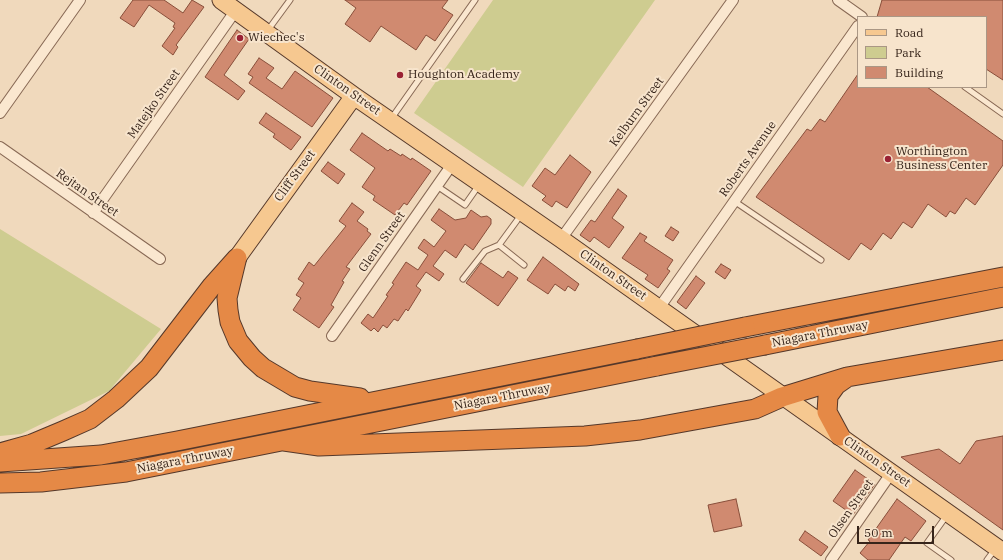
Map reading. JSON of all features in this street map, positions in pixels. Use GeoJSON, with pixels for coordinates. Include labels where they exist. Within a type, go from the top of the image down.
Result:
{"type":"FeatureCollection","features":[{"type":"Feature","properties":{"kind":"highway"},"geometry":{"type":"LineString","coordinates":[[237,258],[227,298],[228,310],[230,322],[238,341],[252,358],[264,368],[295,387],[334,395],[379,400]]}},
{"type":"Feature","properties":{"kind":"highway"},"geometry":{"type":"LineString","coordinates":[[0,453],[32,444],[63,432],[90,419],[116,399],[149,368],[212,286],[237,258]]}},
{"type":"Feature","properties":{"kind":"highway","name":"Niagara Thruway"},"geometry":{"type":"LineString","coordinates":[[0,462],[100,455],[177,441],[745,327],[1003,277]]}},
{"type":"Feature","properties":{"kind":"highway","name":"Niagara Thruway"},"geometry":{"type":"LineString","coordinates":[[0,483],[41,482],[126,472],[1003,297]]}},
{"type":"Feature","properties":{"kind":"highway"},"geometry":{"type":"LineString","coordinates":[[284,441],[319,446],[585,436],[640,430],[755,410],[782,397],[847,377],[1003,350]]}},
{"type":"Feature","properties":{"kind":"highway"},"geometry":{"type":"LineString","coordinates":[[840,436],[827,412],[828,396],[836,385],[847,377]]}},
{"type":"Feature","properties":{"kind":"main road","name":"Clinton Street"},"geometry":{"type":"LineString","coordinates":[[221,0],[354,96],[523,212],[782,397],[892,472],[948,513],[996,553]]}},
{"type":"Feature","properties":{"kind":"main road","name":"Cliff Street"},"geometry":{"type":"LineString","coordinates":[[237,258],[354,96]]}},
{"type":"Feature","properties":{"kind":"street"},"geometry":{"type":"LineString","coordinates":[[0,113],[80,0]]}},
{"type":"Feature","properties":{"kind":"street","name":"Kelburn Street"},"geometry":{"type":"LineString","coordinates":[[561,239],[733,0]]}},
{"type":"Feature","properties":{"kind":"street"},"geometry":{"type":"LineString","coordinates":[[838,0],[861,16]]}},
{"type":"Feature","properties":{"kind":"street","name":"Matejko Street"},"geometry":{"type":"LineString","coordinates":[[93,213],[236,10]]}},
{"type":"Feature","properties":{"kind":"street","name":"Roberts Avenue"},"geometry":{"type":"LineString","coordinates":[[659,308],[856,32]]}},
{"type":"Feature","properties":{"kind":"street","name":"Rejtan Street"},"geometry":{"type":"LineString","coordinates":[[0,147],[160,260]]}},
{"type":"Feature","properties":{"kind":"street","name":"Glenn Street"},"geometry":{"type":"LineString","coordinates":[[332,336],[453,164]]}},
{"type":"Feature","properties":{"kind":"street","name":"Olsen Street"},"geometry":{"type":"LineString","coordinates":[[832,560],[892,472]]}},
{"type":"Feature","properties":{"kind":"lane"},"geometry":{"type":"LineString","coordinates":[[266,32],[290,0]]}},
{"type":"Feature","properties":{"kind":"lane"},"geometry":{"type":"LineString","coordinates":[[390,120],[474,0]]}},
{"type":"Feature","properties":{"kind":"lane"},"geometry":{"type":"LineString","coordinates":[[966,88],[1003,114]]}},
{"type":"Feature","properties":{"kind":"lane"},"geometry":{"type":"LineString","coordinates":[[437,186],[465,206],[481,183]]}},
{"type":"Feature","properties":{"kind":"lane"},"geometry":{"type":"LineString","coordinates":[[734,201],[821,260]]}},
{"type":"Feature","properties":{"kind":"lane"},"geometry":{"type":"LineString","coordinates":[[464,279],[485,251],[499,245],[523,212]]}},
{"type":"Feature","properties":{"kind":"lane"},"geometry":{"type":"LineString","coordinates":[[499,245],[524,264]]}},
{"type":"Feature","properties":{"kind":"lane"},"geometry":{"type":"LineString","coordinates":[[948,513],[927,543],[951,560]]}},
{"type":"Feature","properties":{"kind":"green space"},"geometry":{"type":"Polygon","coordinates":[[[493,0],[655,0],[523,187],[414,113],[493,0]]]}},
{"type":"Feature","properties":{"kind":"green space"},"geometry":{"type":"Polygon","coordinates":[[[0,229],[161,329],[109,391],[21,434],[0,436],[0,229]]]}},
{"type":"Feature","properties":{"kind":"building"},"geometry":{"type":"Polygon","coordinates":[[[133,0],[164,0],[183,13],[192,0],[204,7],[176,45],[178,47],[173,55],[162,46],[175,28],[173,27],[175,23],[149,5],[134,27],[120,18],[133,0]]]}},
{"type":"Feature","properties":{"kind":"building"},"geometry":{"type":"Polygon","coordinates":[[[345,0],[448,0],[442,8],[453,15],[435,41],[426,35],[416,50],[381,26],[370,42],[345,24],[356,8],[345,0]]]}},
{"type":"Feature","properties":{"kind":"building"},"geometry":{"type":"Polygon","coordinates":[[[882,0],[1003,0],[1003,80],[987,70],[987,16],[877,16],[882,0]]]}},
{"type":"Feature","properties":{"kind":"building"},"geometry":{"type":"Polygon","coordinates":[[[237,30],[249,39],[224,75],[245,91],[238,100],[205,77],[237,30]]]}},
{"type":"Feature","properties":{"kind":"building"},"geometry":{"type":"Polygon","coordinates":[[[259,58],[274,68],[266,78],[282,89],[295,71],[333,98],[312,127],[249,83],[253,77],[248,74],[259,58]]]}},
{"type":"Feature","properties":{"kind":"building"},"geometry":{"type":"Polygon","coordinates":[[[857,75],[857,88],[928,88],[1003,141],[1003,165],[975,205],[966,198],[955,214],[950,211],[946,217],[928,204],[912,228],[903,222],[891,239],[883,233],[871,250],[861,243],[849,260],[756,197],[807,129],[811,131],[820,119],[825,122],[857,75]]]}},
{"type":"Feature","properties":{"kind":"building"},"geometry":{"type":"Polygon","coordinates":[[[266,113],[301,137],[291,150],[273,137],[275,134],[259,123],[266,113]]]}},
{"type":"Feature","properties":{"kind":"building"},"geometry":{"type":"Polygon","coordinates":[[[362,133],[388,151],[390,149],[401,156],[402,154],[411,160],[412,158],[431,171],[407,205],[404,203],[395,215],[373,200],[375,196],[362,187],[375,168],[350,150],[362,133]]]}},
{"type":"Feature","properties":{"kind":"building"},"geometry":{"type":"Polygon","coordinates":[[[570,155],[591,172],[567,208],[556,201],[552,207],[542,200],[546,196],[532,186],[545,168],[555,175],[570,155]]]}},
{"type":"Feature","properties":{"kind":"building"},"geometry":{"type":"Polygon","coordinates":[[[328,162],[345,174],[338,184],[321,171],[328,162]]]}},
{"type":"Feature","properties":{"kind":"building"},"geometry":{"type":"Polygon","coordinates":[[[618,189],[627,196],[612,218],[624,227],[609,248],[594,237],[590,242],[580,235],[591,220],[595,222],[618,189]]]}},
{"type":"Feature","properties":{"kind":"building"},"geometry":{"type":"Polygon","coordinates":[[[352,203],[364,212],[357,221],[368,229],[367,231],[371,234],[346,267],[350,269],[342,281],[344,282],[331,305],[334,307],[319,328],[293,310],[301,298],[296,295],[304,283],[298,279],[309,262],[314,266],[346,226],[339,221],[352,203]]]}},
{"type":"Feature","properties":{"kind":"building"},"geometry":{"type":"Polygon","coordinates":[[[439,209],[455,220],[466,218],[471,210],[481,217],[487,216],[491,219],[491,224],[473,250],[465,244],[456,258],[445,250],[433,266],[444,274],[439,281],[426,272],[416,286],[421,290],[408,311],[406,309],[398,321],[394,319],[387,328],[383,325],[378,332],[374,328],[371,331],[361,323],[368,314],[373,318],[388,296],[386,295],[394,284],[392,283],[406,262],[418,270],[428,255],[418,248],[424,239],[434,247],[446,231],[431,220],[439,209]]]}},
{"type":"Feature","properties":{"kind":"building"},"geometry":{"type":"Polygon","coordinates":[[[671,227],[679,232],[673,241],[665,236],[671,227]]]}},
{"type":"Feature","properties":{"kind":"building"},"geometry":{"type":"Polygon","coordinates":[[[640,233],[647,237],[644,241],[673,260],[667,269],[670,271],[658,288],[645,279],[648,275],[622,258],[640,233]]]}},
{"type":"Feature","properties":{"kind":"building"},"geometry":{"type":"Polygon","coordinates":[[[543,257],[579,284],[575,291],[568,286],[565,291],[555,284],[548,294],[527,280],[543,257]]]}},
{"type":"Feature","properties":{"kind":"building"},"geometry":{"type":"Polygon","coordinates":[[[481,263],[503,278],[508,271],[518,278],[498,306],[466,283],[481,263]]]}},
{"type":"Feature","properties":{"kind":"building"},"geometry":{"type":"Polygon","coordinates":[[[721,264],[731,270],[725,279],[715,272],[721,264]]]}},
{"type":"Feature","properties":{"kind":"building"},"geometry":{"type":"Polygon","coordinates":[[[696,276],[705,283],[686,309],[677,302],[696,276]]]}},
{"type":"Feature","properties":{"kind":"building"},"geometry":{"type":"Polygon","coordinates":[[[1003,436],[1003,530],[901,457],[939,449],[960,464],[976,441],[1003,436]]]}},
{"type":"Feature","properties":{"kind":"building"},"geometry":{"type":"Polygon","coordinates":[[[855,470],[875,484],[853,515],[833,501],[855,470]]]}},
{"type":"Feature","properties":{"kind":"building"},"geometry":{"type":"Polygon","coordinates":[[[736,499],[742,526],[714,532],[708,505],[736,499]]]}},
{"type":"Feature","properties":{"kind":"building"},"geometry":{"type":"Polygon","coordinates":[[[897,499],[926,521],[911,541],[905,537],[889,560],[868,560],[860,553],[870,541],[868,540],[897,499]]]}},
{"type":"Feature","properties":{"kind":"building"},"geometry":{"type":"Polygon","coordinates":[[[805,531],[828,547],[821,556],[799,540],[805,531]]]}},
{"type":"Feature","properties":{"kind":"place","name":"Wiechec's"},"geometry":{"type":"Point","coordinates":[240,38]}},
{"type":"Feature","properties":{"kind":"place","name":"Houghton Academy"},"geometry":{"type":"Point","coordinates":[400,75]}},
{"type":"Feature","properties":{"kind":"place","name":"Worthington Business Center"},"geometry":{"type":"Point","coordinates":[888,159]}}]}
